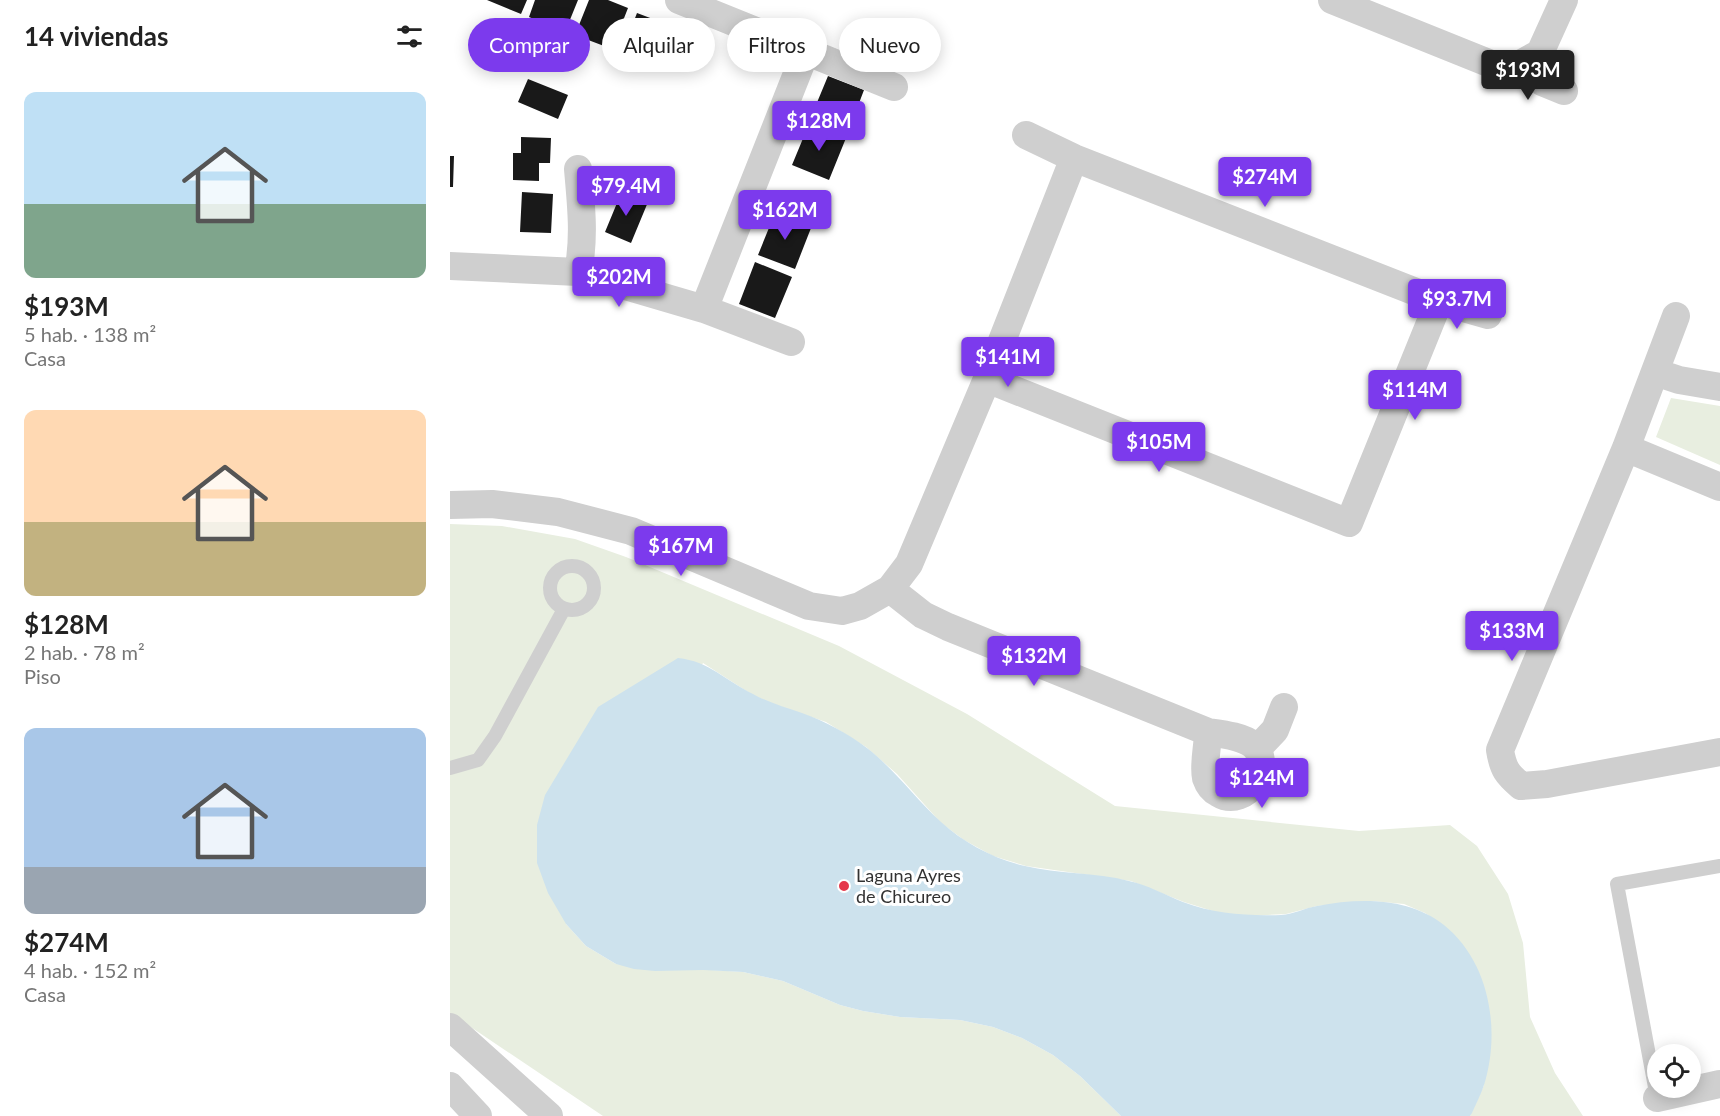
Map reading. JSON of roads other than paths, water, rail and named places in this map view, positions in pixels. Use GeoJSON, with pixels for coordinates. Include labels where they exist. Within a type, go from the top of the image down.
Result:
{"type":"FeatureCollection","features":[{"type":"Feature","properties":{"kind":"street"},"geometry":{"type":"LineString","coordinates":[[679,0],[727,19]]}},
{"type":"Feature","properties":{"kind":"street"},"geometry":{"type":"LineString","coordinates":[[1332,0],[1502,68],[1520,64],[1539,53],[1564,0]]}},
{"type":"Feature","properties":{"kind":"street"},"geometry":{"type":"LineString","coordinates":[[827,60],[894,87]]}},
{"type":"Feature","properties":{"kind":"street"},"geometry":{"type":"LineString","coordinates":[[1520,64],[1542,81],[1564,91]]}},
{"type":"Feature","properties":{"kind":"street"},"geometry":{"type":"LineString","coordinates":[[704,309],[798,72]]}},
{"type":"Feature","properties":{"kind":"street"},"geometry":{"type":"LineString","coordinates":[[1026,135],[1074,158],[1438,301],[1488,315]]}},
{"type":"Feature","properties":{"kind":"street"},"geometry":{"type":"LineString","coordinates":[[450,505],[492,504],[558,512],[631,531],[809,606],[842,611],[860,606],[890,589],[909,564],[987,379],[1074,158]]}},
{"type":"Feature","properties":{"kind":"street"},"geometry":{"type":"LineString","coordinates":[[578,169],[583,242],[578,272]]}},
{"type":"Feature","properties":{"kind":"street"},"geometry":{"type":"LineString","coordinates":[[450,266],[578,272],[704,309],[790,342]]}},
{"type":"Feature","properties":{"kind":"street"},"geometry":{"type":"LineString","coordinates":[[987,379],[1349,523],[1438,301]]}},
{"type":"Feature","properties":{"kind":"street"},"geometry":{"type":"LineString","coordinates":[[1676,316],[1626,448],[1500,750],[1502,766],[1521,786],[1547,784],[1720,752]]}},
{"type":"Feature","properties":{"kind":"street"},"geometry":{"type":"LineString","coordinates":[[1655,372],[1679,380],[1720,387]]}},
{"type":"Feature","properties":{"kind":"street"},"geometry":{"type":"LineString","coordinates":[[1626,448],[1720,486]]}},
{"type":"Feature","properties":{"kind":"street"},"geometry":{"type":"LineString","coordinates":[[890,589],[923,615],[948,627],[1208,732],[1245,741],[1257,749],[1261,760],[1255,782],[1250,789],[1235,797],[1220,794],[1209,784],[1206,777],[1208,732]]}},
{"type":"Feature","properties":{"kind":"street"},"geometry":{"type":"LineString","coordinates":[[1257,749],[1275,730],[1284,707]]}},
{"type":"Feature","properties":{"kind":"street"},"geometry":{"type":"LineString","coordinates":[[450,1027],[549,1116]]}},
{"type":"Feature","properties":{"kind":"street"},"geometry":{"type":"LineString","coordinates":[[1701,1088],[1720,1084]]}},
{"type":"Feature","properties":{"kind":"street"},"geometry":{"type":"LineString","coordinates":[[450,1086],[478,1116]]}},
{"type":"Feature","properties":{"kind":"street"},"geometry":{"type":"LineString","coordinates":[[510,1116],[516,1103],[514,1086]]}},
{"type":"Feature","properties":{"kind":"lane"},"geometry":{"type":"LineString","coordinates":[[450,768],[478,760],[495,736],[564,609]]}},
{"type":"Feature","properties":{"kind":"lane"},"geometry":{"type":"LineString","coordinates":[[1647,1044],[1617,884],[1720,866]]}},
{"type":"Feature","properties":{"kind":"water","name":"Laguna Ayres de Chicureo"},"geometry":{"type":"Polygon","coordinates":[[[678,658],[699,663],[759,697],[819,720],[852,737],[887,765],[950,830],[980,849],[1013,863],[1038,869],[1129,881],[1195,906],[1231,913],[1281,915],[1333,903],[1367,901],[1399,905],[1430,916],[1460,940],[1472,958],[1488,999],[1491,1020],[1489,1064],[1484,1085],[1472,1113],[1470,1116],[1121,1116],[1080,1076],[1053,1055],[1022,1038],[993,1027],[960,1020],[900,1017],[863,1011],[840,1005],[783,981],[743,972],[655,971],[616,964],[586,946],[566,924],[548,893],[537,863],[537,825],[545,795],[598,707],[678,658]]]}},
{"type":"Feature","properties":{"kind":"place","name":"Laguna Ayres de Chicureo"},"geometry":{"type":"Point","coordinates":[844,886]}}]}
